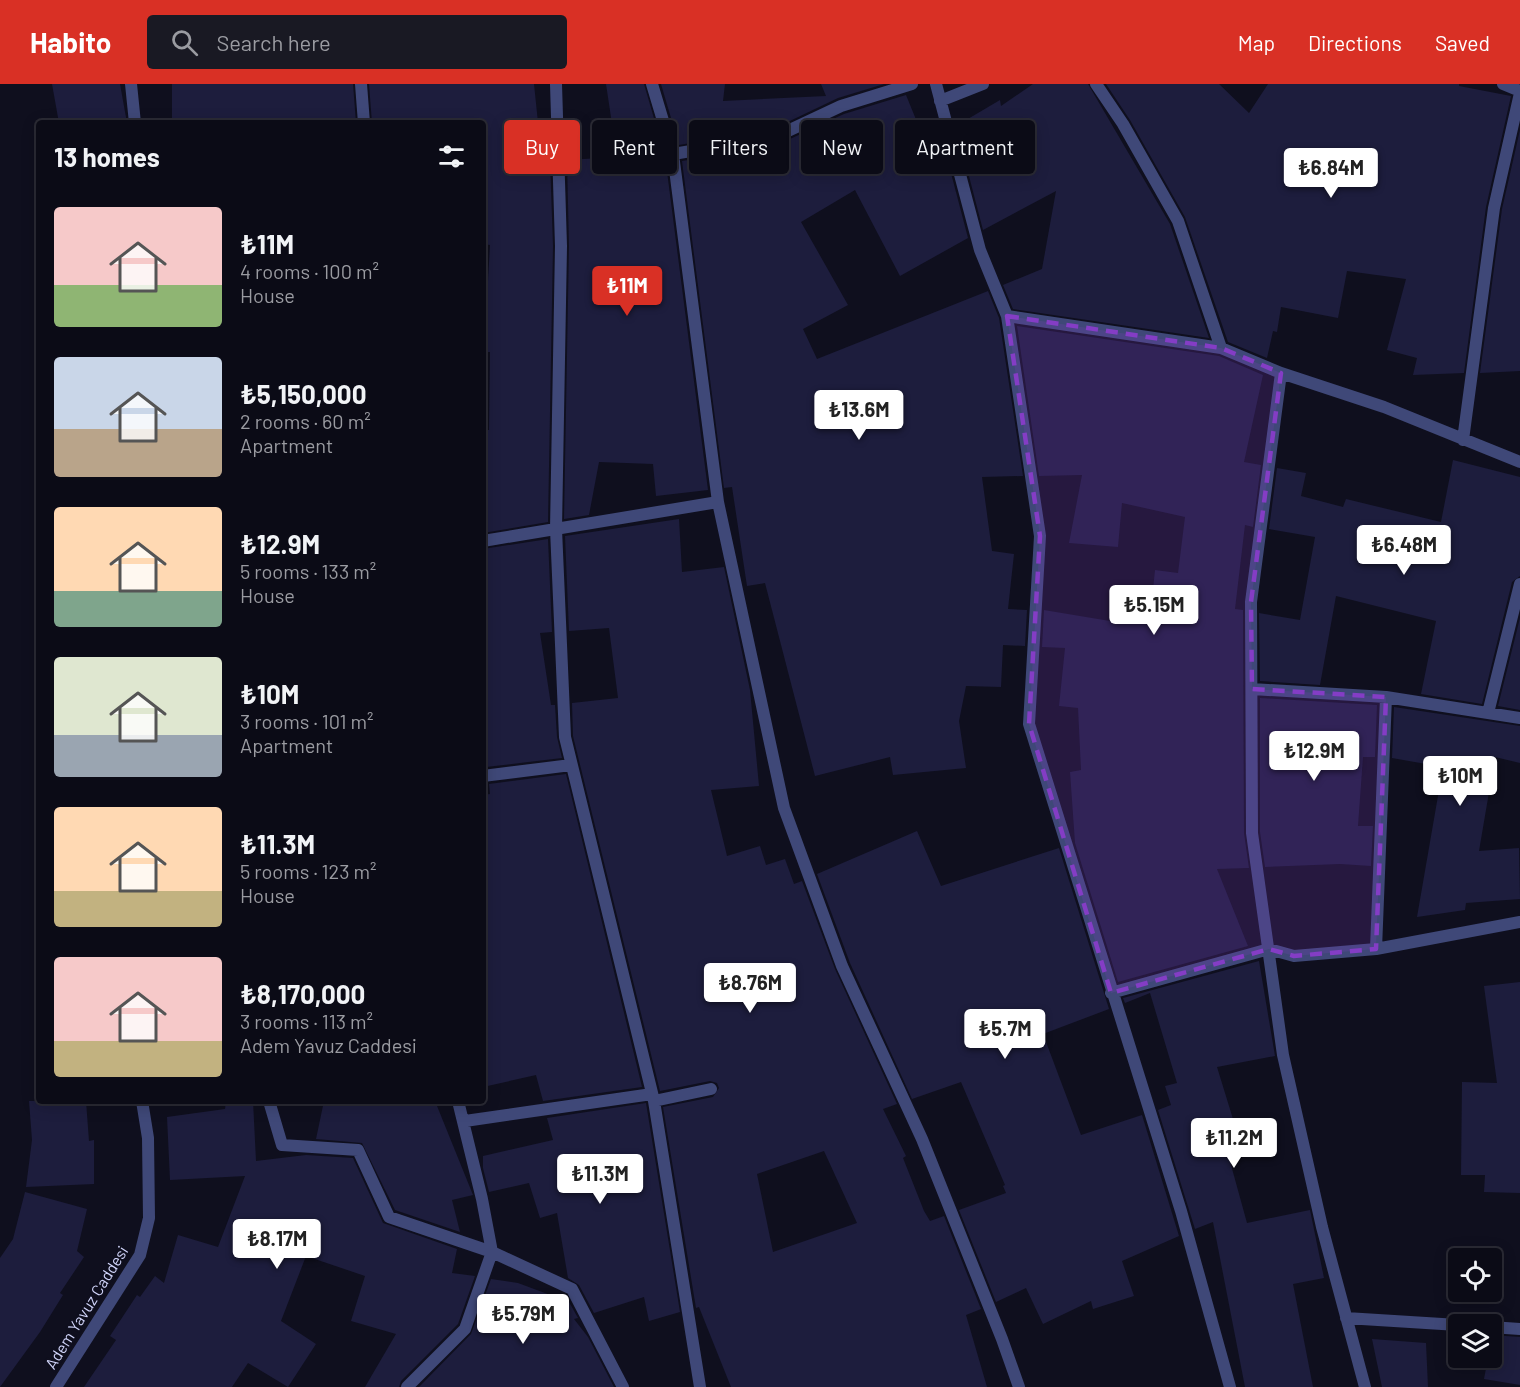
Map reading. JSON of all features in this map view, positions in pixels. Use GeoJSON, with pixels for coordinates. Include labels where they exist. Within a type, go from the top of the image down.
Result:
{"type":"FeatureCollection","features":[{"type":"Feature","properties":{"kind":"street"},"geometry":{"type":"LineString","coordinates":[[131,84],[135,120]]}},
{"type":"Feature","properties":{"kind":"street"},"geometry":{"type":"LineString","coordinates":[[361,84],[364,120]]}},
{"type":"Feature","properties":{"kind":"street"},"geometry":{"type":"LineString","coordinates":[[556,84],[561,246],[556,529],[565,737],[653,1098],[700,1387]]}},
{"type":"Feature","properties":{"kind":"street"},"geometry":{"type":"LineString","coordinates":[[652,84],[663,120]]}},
{"type":"Feature","properties":{"kind":"street"},"geometry":{"type":"LineString","coordinates":[[677,153],[775,137],[841,106],[912,84]]}},
{"type":"Feature","properties":{"kind":"street"},"geometry":{"type":"LineString","coordinates":[[936,84],[980,250],[1006,316],[1040,536],[1029,724],[1111,993],[1181,1211],[1230,1387]]}},
{"type":"Feature","properties":{"kind":"street"},"geometry":{"type":"LineString","coordinates":[[940,101],[982,84]]}},
{"type":"Feature","properties":{"kind":"street"},"geometry":{"type":"LineString","coordinates":[[1096,84],[1123,124],[1178,221],[1221,348]]}},
{"type":"Feature","properties":{"kind":"street"},"geometry":{"type":"LineString","coordinates":[[1463,440],[1494,208],[1520,92],[1503,84]]}},
{"type":"Feature","properties":{"kind":"street"},"geometry":{"type":"LineString","coordinates":[[676,174],[718,502],[784,808],[842,966],[922,1139],[1019,1387]]}},
{"type":"Feature","properties":{"kind":"street"},"geometry":{"type":"LineString","coordinates":[[1006,316],[1221,348],[1281,372],[1384,406],[1520,462]]}},
{"type":"Feature","properties":{"kind":"street"},"geometry":{"type":"LineString","coordinates":[[1281,372],[1251,602],[1252,833],[1283,1055],[1346,1318],[1365,1387]]}},
{"type":"Feature","properties":{"kind":"street"},"geometry":{"type":"LineString","coordinates":[[486,541],[718,502]]}},
{"type":"Feature","properties":{"kind":"street"},"geometry":{"type":"LineString","coordinates":[[1488,713],[1520,584]]}},
{"type":"Feature","properties":{"kind":"street"},"geometry":{"type":"LineString","coordinates":[[1252,689],[1386,697],[1520,718]]}},
{"type":"Feature","properties":{"kind":"street"},"geometry":{"type":"LineString","coordinates":[[1376,949],[1386,697]]}},
{"type":"Feature","properties":{"kind":"street"},"geometry":{"type":"LineString","coordinates":[[486,776],[572,765]]}},
{"type":"Feature","properties":{"kind":"street"},"geometry":{"type":"LineString","coordinates":[[1111,993],[1269,948],[1294,956],[1376,949],[1520,922]]}},
{"type":"Feature","properties":{"kind":"street"},"geometry":{"type":"LineString","coordinates":[[465,1121],[711,1089]]}},
{"type":"Feature","properties":{"kind":"street","name":"Adem Yavuz Caddesi"},"geometry":{"type":"LineString","coordinates":[[56,1387],[140,1255],[149,1218],[148,1138],[142,1104]]}},
{"type":"Feature","properties":{"kind":"street"},"geometry":{"type":"LineString","coordinates":[[270,1104],[282,1145],[358,1150],[389,1217],[492,1252],[572,1288],[623,1387]]}},
{"type":"Feature","properties":{"kind":"street"},"geometry":{"type":"LineString","coordinates":[[407,1387],[465,1329],[492,1252],[465,1121],[459,1104]]}},
{"type":"Feature","properties":{"kind":"street"},"geometry":{"type":"LineString","coordinates":[[1346,1318],[1448,1324]]}},
{"type":"Feature","properties":{"kind":"street"},"geometry":{"type":"LineString","coordinates":[[1502,1328],[1520,1329]]}},
{"type":"Feature","properties":{"kind":"highlighted area"},"geometry":{"type":"Polygon","coordinates":[[[1007,316],[1221,348],[1281,373],[1251,602],[1252,689],[1386,697],[1376,949],[1294,956],[1269,949],[1111,993],[1029,724],[1040,536],[1007,316]]]}},
{"type":"Feature","properties":{"kind":"building"},"geometry":{"type":"Polygon","coordinates":[[[52,84],[120,84],[126,120],[58,120],[52,84]]]}},
{"type":"Feature","properties":{"kind":"building"},"geometry":{"type":"Polygon","coordinates":[[[172,84],[353,84],[356,120],[172,120],[172,84]]]}},
{"type":"Feature","properties":{"kind":"building"},"geometry":{"type":"Polygon","coordinates":[[[369,84],[534,84],[538,120],[504,120],[504,174],[550,174],[553,246],[548,522],[486,532],[486,430],[489,430],[490,352],[486,352],[486,316],[490,245],[486,244],[486,120],[372,120],[369,84]]]}},
{"type":"Feature","properties":{"kind":"building"},"geometry":{"type":"Polygon","coordinates":[[[606,84],[644,84],[654,120],[611,120],[606,84]]]}},
{"type":"Feature","properties":{"kind":"building"},"geometry":{"type":"Polygon","coordinates":[[[661,84],[725,84],[723,101],[826,96],[821,84],[884,84],[838,98],[789,121],[689,120],[689,143],[679,145],[677,120],[672,120],[661,84]]]}},
{"type":"Feature","properties":{"kind":"building"},"geometry":{"type":"Polygon","coordinates":[[[1033,84],[1088,84],[1170,224],[1209,338],[1013,309],[1003,285],[1042,269],[1056,191],[983,230],[968,174],[1035,174],[1035,120],[966,120],[1000,100],[1001,106],[1033,84]]]}},
{"type":"Feature","properties":{"kind":"building"},"geometry":{"type":"Polygon","coordinates":[[[1106,84],[1219,84],[1249,113],[1268,84],[1459,84],[1459,86],[1511,96],[1486,207],[1464,373],[1413,375],[1417,358],[1387,350],[1406,279],[1347,271],[1338,318],[1281,307],[1277,332],[1273,331],[1267,358],[1228,342],[1185,217],[1130,120],[1106,84]]]}},
{"type":"Feature","properties":{"kind":"building"},"geometry":{"type":"Polygon","coordinates":[[[906,95],[916,120],[895,120],[895,174],[951,174],[968,238],[900,276],[855,190],[801,222],[848,305],[803,329],[817,359],[988,291],[999,318],[1023,476],[982,477],[992,551],[1014,554],[1008,609],[1027,610],[1025,646],[1003,645],[1001,687],[966,686],[959,721],[966,768],[893,775],[890,757],[815,776],[765,583],[747,586],[732,487],[724,488],[682,161],[689,160],[689,174],[789,174],[789,139],[801,134],[801,174],[883,174],[883,120],[831,120],[906,95]]]}},
{"type":"Feature","properties":{"kind":"building"},"geometry":{"type":"Polygon","coordinates":[[[1520,130],[1520,371],[1480,373],[1502,209],[1520,130]]]}},
{"type":"Feature","properties":{"kind":"building"},"geometry":{"type":"Polygon","coordinates":[[[592,158],[592,174],[667,174],[708,490],[656,496],[653,464],[599,462],[589,515],[564,519],[569,246],[567,174],[580,174],[580,159],[592,158]]]}},
{"type":"Feature","properties":{"kind":"building"},"geometry":{"type":"Polygon","coordinates":[[[1017,326],[1219,356],[1263,375],[1244,462],[1261,465],[1253,527],[1245,525],[1235,609],[1243,610],[1244,833],[1249,868],[1217,869],[1248,946],[1118,982],[1075,843],[1070,772],[1081,770],[1078,708],[1059,706],[1065,648],[1042,647],[1044,610],[1110,621],[1150,618],[1155,570],[1178,573],[1185,517],[1122,503],[1118,547],[1069,543],[1082,475],[1039,476],[1017,326]]]}},
{"type":"Feature","properties":{"kind":"building"},"geometry":{"type":"Polygon","coordinates":[[[1453,460],[1520,477],[1520,576],[1512,582],[1482,704],[1421,694],[1436,621],[1336,596],[1320,685],[1260,681],[1259,613],[1300,620],[1315,537],[1269,529],[1277,468],[1306,473],[1301,496],[1343,507],[1346,499],[1441,522],[1453,460]]]}},
{"type":"Feature","properties":{"kind":"building"},"geometry":{"type":"Polygon","coordinates":[[[679,519],[682,572],[724,567],[750,690],[759,786],[711,790],[727,856],[760,846],[766,865],[785,859],[794,884],[802,881],[835,969],[897,1104],[883,1109],[906,1156],[903,1158],[924,1211],[930,1221],[944,1216],[981,1309],[966,1315],[987,1387],[731,1387],[699,1307],[696,1308],[663,1107],[713,1097],[719,1088],[717,1083],[710,1081],[660,1091],[573,736],[572,703],[618,698],[609,628],[569,631],[565,536],[679,519]],[[824,1151],[757,1174],[773,1252],[857,1223],[824,1151]]]}},
{"type":"Feature","properties":{"kind":"building"},"geometry":{"type":"Polygon","coordinates":[[[548,539],[552,632],[540,633],[551,705],[555,705],[557,737],[562,758],[486,767],[486,549],[548,539]]]}},
{"type":"Feature","properties":{"kind":"building"},"geometry":{"type":"Polygon","coordinates":[[[1520,618],[1520,710],[1498,706],[1520,618]]]}},
{"type":"Feature","properties":{"kind":"building"},"geometry":{"type":"Polygon","coordinates":[[[1260,698],[1377,705],[1375,757],[1363,757],[1358,826],[1373,826],[1371,866],[1340,864],[1265,867],[1260,832],[1260,698]]]}},
{"type":"Feature","properties":{"kind":"building"},"geometry":{"type":"Polygon","coordinates":[[[1394,707],[1520,726],[1520,763],[1495,757],[1479,851],[1519,848],[1520,899],[1466,903],[1465,910],[1417,917],[1443,767],[1392,758],[1394,707]]]}},
{"type":"Feature","properties":{"kind":"building"},"geometry":{"type":"Polygon","coordinates":[[[566,774],[642,1087],[543,1101],[536,1075],[486,1086],[486,795],[490,794],[489,784],[566,774]]]}},
{"type":"Feature","properties":{"kind":"building"},"geometry":{"type":"Polygon","coordinates":[[[917,831],[941,886],[1059,848],[1109,1009],[1043,1034],[1081,1135],[1142,1115],[1179,1236],[1122,1261],[1134,1296],[1093,1309],[1091,1301],[1043,1324],[1026,1288],[996,1302],[959,1210],[1006,1193],[1003,1186],[1005,1185],[961,1082],[912,1099],[850,963],[817,874],[917,831]]]}},
{"type":"Feature","properties":{"kind":"building"},"geometry":{"type":"Polygon","coordinates":[[[1259,961],[1275,1056],[1217,1067],[1233,1119],[1227,1121],[1231,1165],[1247,1223],[1310,1210],[1324,1278],[1293,1284],[1313,1387],[1245,1387],[1213,1222],[1195,1229],[1158,1110],[1171,1105],[1165,1086],[1177,1083],[1150,993],[1125,1003],[1123,998],[1259,961]]]}},
{"type":"Feature","properties":{"kind":"building"},"geometry":{"type":"Polygon","coordinates":[[[1520,982],[1520,1193],[1484,1192],[1485,1175],[1461,1175],[1462,1082],[1497,1083],[1484,986],[1520,982]]]}},
{"type":"Feature","properties":{"kind":"building"},"geometry":{"type":"Polygon","coordinates":[[[29,1101],[36,1101],[36,1104],[86,1104],[89,1141],[94,1140],[94,1184],[26,1187],[32,1140],[29,1101]]]}},
{"type":"Feature","properties":{"kind":"building"},"geometry":{"type":"Polygon","coordinates":[[[646,1103],[680,1312],[649,1321],[644,1297],[594,1313],[579,1285],[568,1278],[557,1213],[540,1218],[529,1183],[489,1192],[483,1168],[483,1156],[553,1140],[547,1118],[646,1103]]]}},
{"type":"Feature","properties":{"kind":"building"},"geometry":{"type":"Polygon","coordinates":[[[226,1104],[253,1104],[256,1161],[306,1155],[353,1158],[383,1223],[457,1249],[452,1273],[475,1276],[458,1324],[401,1381],[399,1387],[365,1387],[396,1334],[351,1321],[365,1276],[306,1256],[281,1321],[316,1344],[288,1387],[248,1363],[232,1387],[84,1387],[116,1340],[110,1336],[137,1295],[140,1297],[155,1276],[164,1283],[178,1235],[218,1247],[245,1176],[170,1180],[167,1117],[225,1109],[226,1104]]]}},
{"type":"Feature","properties":{"kind":"building"},"geometry":{"type":"Polygon","coordinates":[[[323,1104],[436,1104],[473,1195],[452,1200],[460,1232],[395,1210],[362,1143],[316,1139],[323,1104]]]}},
{"type":"Feature","properties":{"kind":"building"},"geometry":{"type":"Polygon","coordinates":[[[25,1192],[87,1209],[77,1251],[84,1257],[60,1293],[63,1295],[40,1332],[0,1387],[0,1258],[13,1239],[25,1192]]]}},
{"type":"Feature","properties":{"kind":"building"},"geometry":{"type":"Polygon","coordinates":[[[491,1279],[518,1283],[569,1302],[578,1318],[574,1319],[588,1337],[614,1387],[419,1387],[471,1334],[491,1279]]]}},
{"type":"Feature","properties":{"kind":"building"},"geometry":{"type":"Polygon","coordinates":[[[1502,1336],[1520,1337],[1520,1385],[1484,1379],[1486,1368],[1502,1368],[1502,1336]]]}},
{"type":"Feature","properties":{"kind":"building"},"geometry":{"type":"Polygon","coordinates":[[[1372,1339],[1426,1343],[1428,1387],[1382,1387],[1372,1339]]]}}]}
